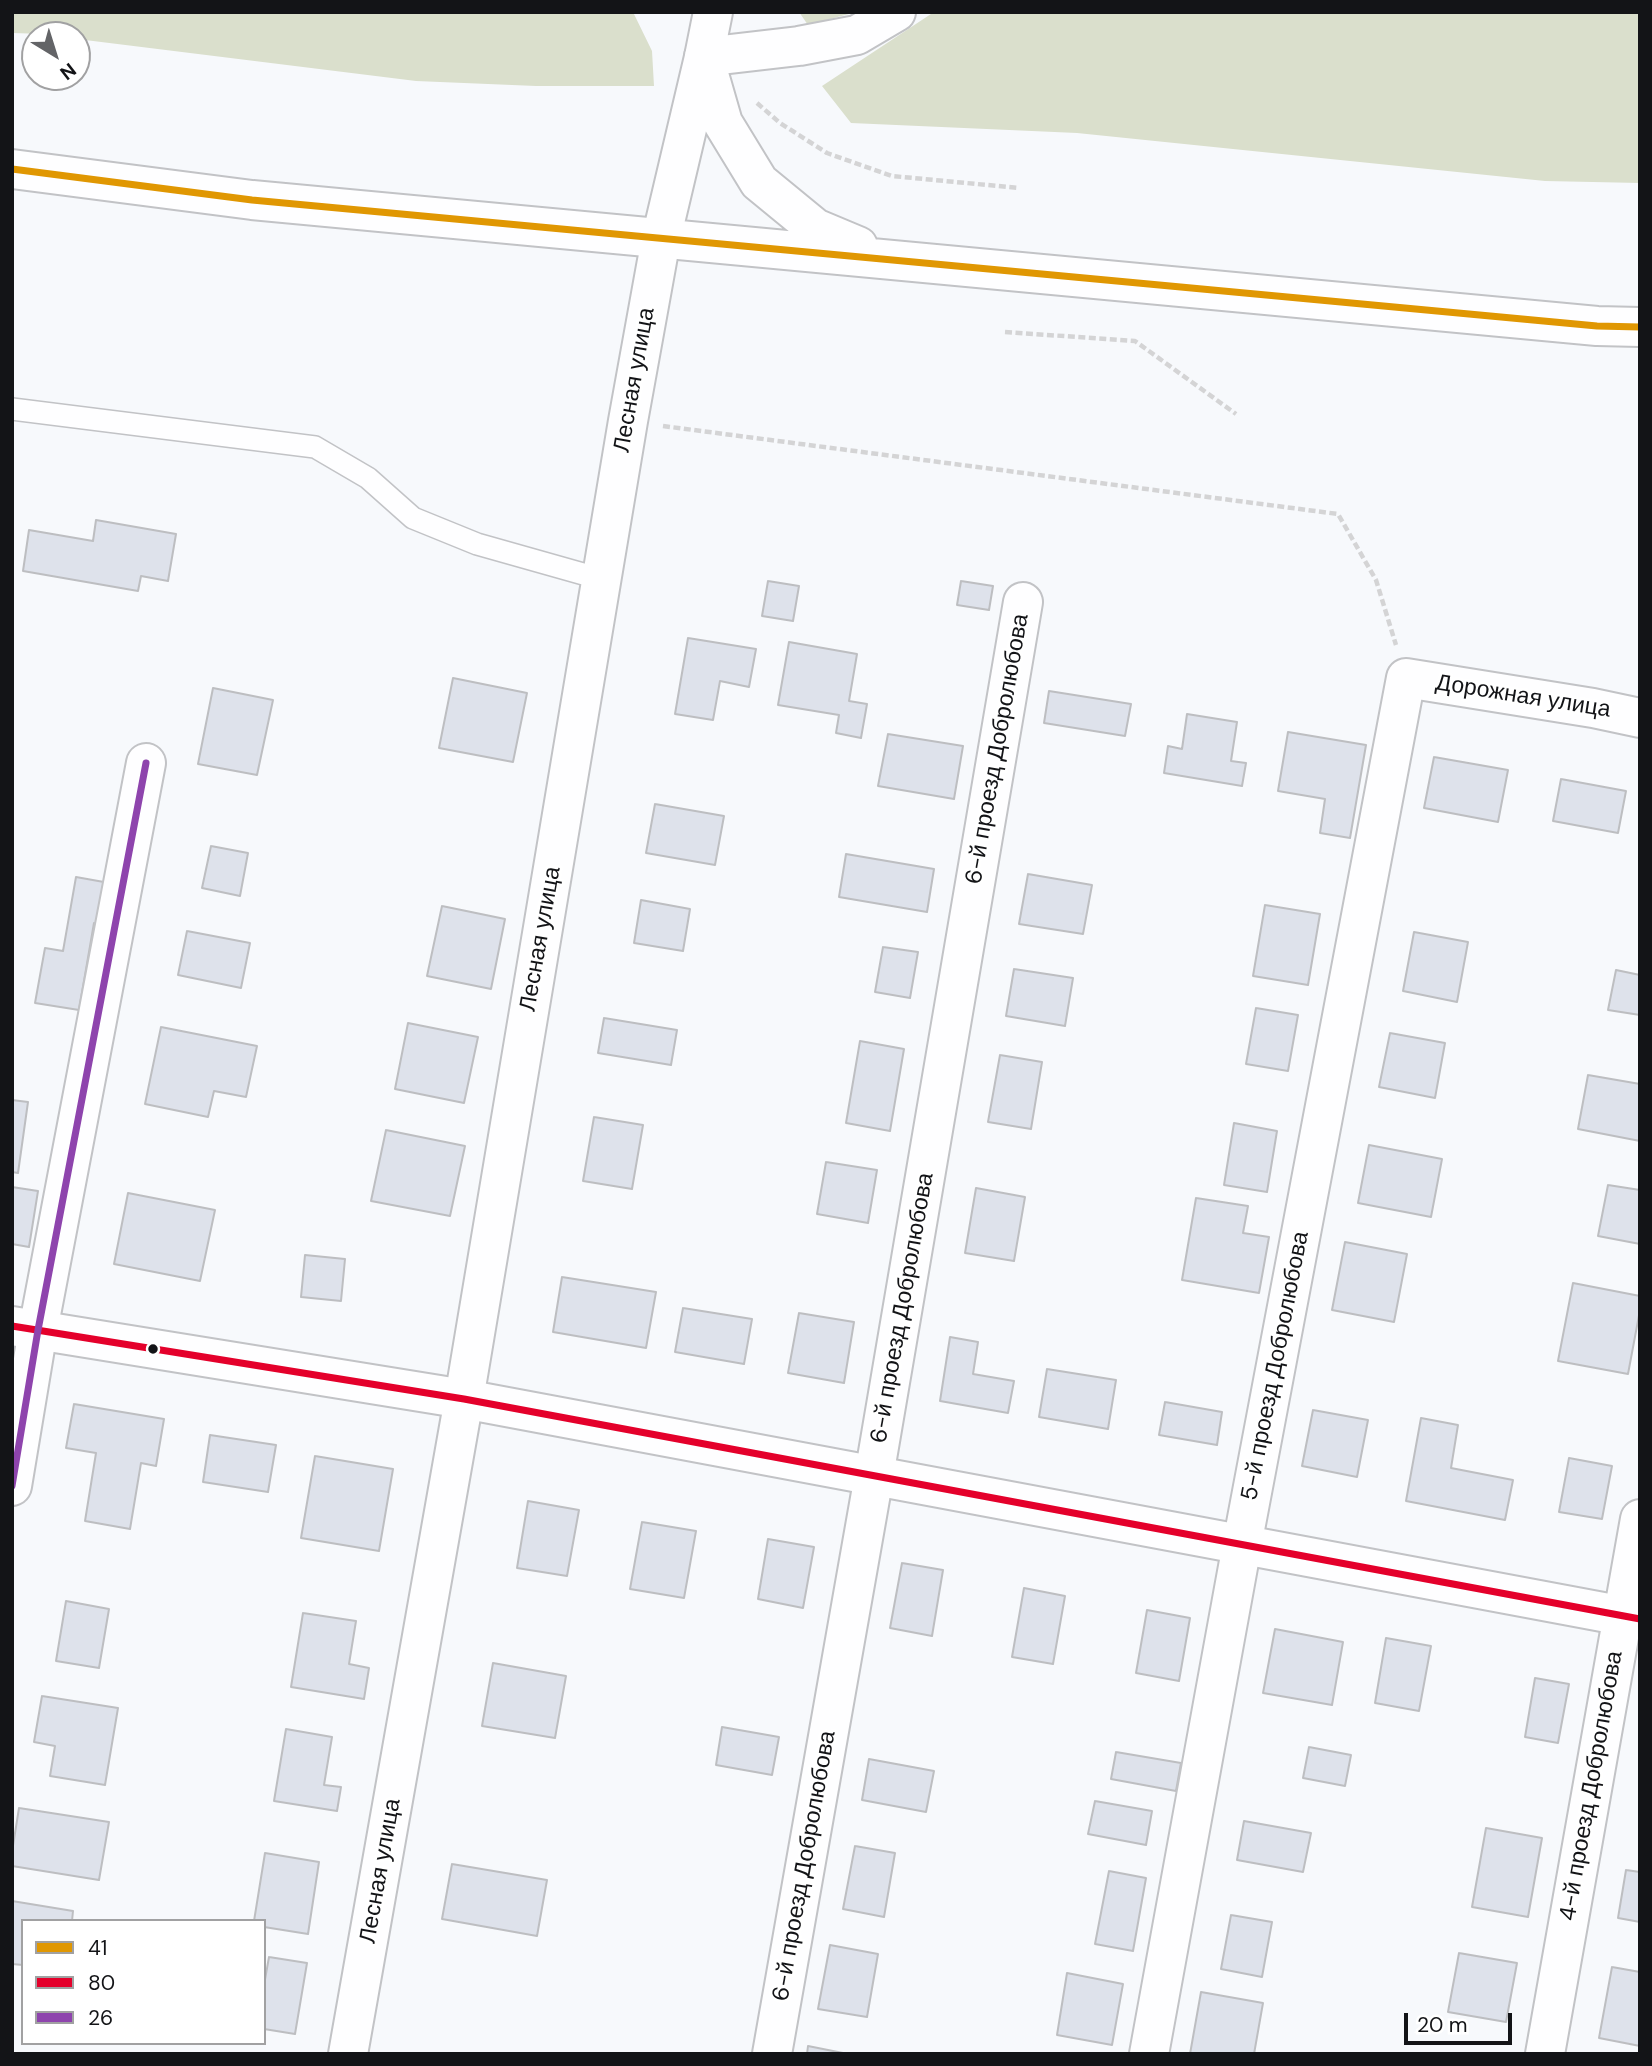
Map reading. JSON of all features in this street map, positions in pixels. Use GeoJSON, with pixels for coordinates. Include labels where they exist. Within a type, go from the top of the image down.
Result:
{"type":"FeatureCollection","features":[{"type":"Feature","properties":{"kind":"main road"},"geometry":{"type":"LineString","coordinates":[[713,12],[704,57],[723,123],[759,182],[815,229],[892,260]]}},
{"type":"Feature","properties":{"kind":"main road"},"geometry":{"type":"LineString","coordinates":[[704,57],[799,47],[857,35],[896,12]]}},
{"type":"Feature","properties":{"kind":"main road","name":"Лесная улица"},"geometry":{"type":"LineString","coordinates":[[348,2054],[464,1399],[628,421],[661,239],[704,57]]}},
{"type":"Feature","properties":{"kind":"main road"},"geometry":{"type":"LineString","coordinates":[[12,169],[252,200],[1597,326],[1640,327]]}},
{"type":"Feature","properties":{"kind":"main road","name":"6-й проезд Добролюбова"},"geometry":{"type":"LineString","coordinates":[[772,2054],[1023,602]]}},
{"type":"Feature","properties":{"kind":"main road","name":"Дорожная улица"},"geometry":{"type":"LineString","coordinates":[[1406,678],[1640,718]]}},
{"type":"Feature","properties":{"kind":"main road","name":"5-й проезд Добролюбова"},"geometry":{"type":"LineString","coordinates":[[1149,2054],[1406,678]]}},
{"type":"Feature","properties":{"kind":"main road"},"geometry":{"type":"LineString","coordinates":[[12,1486],[25,1328],[146,763]]}},
{"type":"Feature","properties":{"kind":"main road"},"geometry":{"type":"LineString","coordinates":[[25,1328],[464,1399],[1631,1617]]}},
{"type":"Feature","properties":{"kind":"main road","name":"4-й проезд Добролюбова"},"geometry":{"type":"LineString","coordinates":[[1545,2054],[1631,1617],[1640,1519]]}},
{"type":"Feature","properties":{"kind":"lane"},"geometry":{"type":"LineString","coordinates":[[12,409],[315,447],[368,478],[413,518],[477,544],[601,579]]}},
{"type":"Feature","properties":{"kind":"path"},"geometry":{"type":"LineString","coordinates":[[751,98],[780,123],[827,153],[892,176],[1019,188]]}},
{"type":"Feature","properties":{"kind":"path"},"geometry":{"type":"LineString","coordinates":[[1005,332],[1135,341],[1236,414]]}},
{"type":"Feature","properties":{"kind":"path"},"geometry":{"type":"LineString","coordinates":[[628,421],[1338,514],[1376,580],[1406,678]]}},
{"type":"Feature","properties":{"kind":"green space"},"geometry":{"type":"Polygon","coordinates":[[[12,12],[633,12],[652,51],[654,86],[536,86],[416,81],[91,41],[91,21],[21,21],[21,33],[12,33],[12,12]]]}},
{"type":"Feature","properties":{"kind":"green space"},"geometry":{"type":"Polygon","coordinates":[[[799,12],[856,12],[808,25],[799,12]]]}},
{"type":"Feature","properties":{"kind":"green space"},"geometry":{"type":"Polygon","coordinates":[[[934,12],[1640,12],[1640,183],[1545,181],[1077,133],[851,123],[822,86],[934,12]]]}},
{"type":"Feature","properties":{"kind":"building"},"geometry":{"type":"Polygon","coordinates":[[[96,520],[176,534],[168,581],[141,576],[138,591],[23,571],[29,530],[93,541],[96,520]]]}},
{"type":"Feature","properties":{"kind":"building"},"geometry":{"type":"Polygon","coordinates":[[[768,581],[799,586],[793,621],[762,616],[768,581]]]}},
{"type":"Feature","properties":{"kind":"building"},"geometry":{"type":"Polygon","coordinates":[[[961,581],[993,586],[989,610],[957,605],[961,581]]]}},
{"type":"Feature","properties":{"kind":"building"},"geometry":{"type":"Polygon","coordinates":[[[688,638],[756,649],[749,687],[720,681],[713,720],[675,714],[688,638]]]}},
{"type":"Feature","properties":{"kind":"building"},"geometry":{"type":"Polygon","coordinates":[[[789,642],[857,654],[849,701],[867,704],[861,738],[836,733],[839,715],[778,705],[789,642]]]}},
{"type":"Feature","properties":{"kind":"building"},"geometry":{"type":"Polygon","coordinates":[[[453,678],[527,693],[513,762],[439,748],[453,678]]]}},
{"type":"Feature","properties":{"kind":"building"},"geometry":{"type":"Polygon","coordinates":[[[213,688],[273,700],[257,775],[198,764],[213,688]]]}},
{"type":"Feature","properties":{"kind":"building"},"geometry":{"type":"Polygon","coordinates":[[[1049,691],[1131,704],[1125,736],[1044,723],[1049,691]]]}},
{"type":"Feature","properties":{"kind":"building"},"geometry":{"type":"Polygon","coordinates":[[[1187,714],[1237,722],[1231,761],[1246,763],[1242,786],[1164,773],[1168,746],[1182,749],[1187,714]]]}},
{"type":"Feature","properties":{"kind":"building"},"geometry":{"type":"Polygon","coordinates":[[[1288,732],[1366,745],[1350,838],[1320,833],[1325,799],[1278,791],[1288,732]]]}},
{"type":"Feature","properties":{"kind":"building"},"geometry":{"type":"Polygon","coordinates":[[[888,734],[963,746],[954,799],[878,786],[888,734]]]}},
{"type":"Feature","properties":{"kind":"building"},"geometry":{"type":"Polygon","coordinates":[[[1434,757],[1508,770],[1498,822],[1424,808],[1434,757]]]}},
{"type":"Feature","properties":{"kind":"building"},"geometry":{"type":"Polygon","coordinates":[[[1561,779],[1626,791],[1618,833],[1553,821],[1561,779]]]}},
{"type":"Feature","properties":{"kind":"building"},"geometry":{"type":"Polygon","coordinates":[[[655,804],[724,816],[715,865],[646,853],[655,804]]]}},
{"type":"Feature","properties":{"kind":"building"},"geometry":{"type":"Polygon","coordinates":[[[211,846],[248,853],[240,896],[202,888],[211,846]]]}},
{"type":"Feature","properties":{"kind":"building"},"geometry":{"type":"Polygon","coordinates":[[[846,854],[934,869],[927,912],[839,897],[846,854]]]}},
{"type":"Feature","properties":{"kind":"building"},"geometry":{"type":"Polygon","coordinates":[[[1028,874],[1092,885],[1083,934],[1019,924],[1028,874]]]}},
{"type":"Feature","properties":{"kind":"building"},"geometry":{"type":"Polygon","coordinates":[[[76,877],[115,884],[108,926],[94,923],[79,1010],[35,1003],[45,948],[63,951],[76,877]]]}},
{"type":"Feature","properties":{"kind":"building"},"geometry":{"type":"Polygon","coordinates":[[[641,900],[690,909],[683,951],[634,943],[641,900]]]}},
{"type":"Feature","properties":{"kind":"building"},"geometry":{"type":"Polygon","coordinates":[[[1265,905],[1320,914],[1308,985],[1253,976],[1265,905]]]}},
{"type":"Feature","properties":{"kind":"building"},"geometry":{"type":"Polygon","coordinates":[[[442,906],[505,919],[491,989],[427,976],[442,906]]]}},
{"type":"Feature","properties":{"kind":"building"},"geometry":{"type":"Polygon","coordinates":[[[187,931],[250,943],[241,988],[178,975],[187,931]]]}},
{"type":"Feature","properties":{"kind":"building"},"geometry":{"type":"Polygon","coordinates":[[[1414,932],[1468,942],[1457,1002],[1403,991],[1414,932]]]}},
{"type":"Feature","properties":{"kind":"building"},"geometry":{"type":"Polygon","coordinates":[[[883,947],[918,952],[910,998],[875,992],[883,947]]]}},
{"type":"Feature","properties":{"kind":"building"},"geometry":{"type":"Polygon","coordinates":[[[1014,969],[1073,978],[1065,1026],[1006,1016],[1014,969]]]}},
{"type":"Feature","properties":{"kind":"building"},"geometry":{"type":"Polygon","coordinates":[[[1616,970],[1640,975],[1640,1015],[1608,1010],[1616,970]]]}},
{"type":"Feature","properties":{"kind":"building"},"geometry":{"type":"Polygon","coordinates":[[[1256,1008],[1298,1015],[1288,1071],[1246,1064],[1256,1008]]]}},
{"type":"Feature","properties":{"kind":"building"},"geometry":{"type":"Polygon","coordinates":[[[604,1018],[677,1030],[671,1065],[598,1053],[604,1018]]]}},
{"type":"Feature","properties":{"kind":"building"},"geometry":{"type":"Polygon","coordinates":[[[408,1023],[478,1037],[464,1103],[395,1089],[408,1023]]]}},
{"type":"Feature","properties":{"kind":"building"},"geometry":{"type":"Polygon","coordinates":[[[161,1027],[257,1046],[246,1097],[214,1091],[208,1117],[145,1104],[161,1027]]]}},
{"type":"Feature","properties":{"kind":"building"},"geometry":{"type":"Polygon","coordinates":[[[1390,1033],[1445,1043],[1435,1098],[1379,1087],[1390,1033]]]}},
{"type":"Feature","properties":{"kind":"building"},"geometry":{"type":"Polygon","coordinates":[[[860,1041],[904,1049],[890,1131],[846,1123],[860,1041]]]}},
{"type":"Feature","properties":{"kind":"building"},"geometry":{"type":"Polygon","coordinates":[[[1000,1055],[1042,1062],[1031,1129],[988,1122],[1000,1055]]]}},
{"type":"Feature","properties":{"kind":"building"},"geometry":{"type":"Polygon","coordinates":[[[1588,1075],[1640,1084],[1640,1141],[1578,1129],[1588,1075]]]}},
{"type":"Feature","properties":{"kind":"building"},"geometry":{"type":"Polygon","coordinates":[[[12,1100],[28,1102],[18,1173],[12,1172],[12,1100]]]}},
{"type":"Feature","properties":{"kind":"building"},"geometry":{"type":"Polygon","coordinates":[[[594,1117],[643,1125],[632,1189],[583,1181],[594,1117]]]}},
{"type":"Feature","properties":{"kind":"building"},"geometry":{"type":"Polygon","coordinates":[[[1234,1123],[1277,1131],[1267,1192],[1224,1185],[1234,1123]]]}},
{"type":"Feature","properties":{"kind":"building"},"geometry":{"type":"Polygon","coordinates":[[[386,1130],[465,1146],[450,1216],[371,1201],[386,1130]]]}},
{"type":"Feature","properties":{"kind":"building"},"geometry":{"type":"Polygon","coordinates":[[[1369,1145],[1442,1159],[1431,1217],[1358,1203],[1369,1145]]]}},
{"type":"Feature","properties":{"kind":"building"},"geometry":{"type":"Polygon","coordinates":[[[826,1162],[877,1170],[868,1223],[817,1214],[826,1162]]]}},
{"type":"Feature","properties":{"kind":"building"},"geometry":{"type":"Polygon","coordinates":[[[1608,1185],[1640,1190],[1640,1244],[1598,1236],[1608,1185]]]}},
{"type":"Feature","properties":{"kind":"building"},"geometry":{"type":"Polygon","coordinates":[[[12,1187],[38,1191],[29,1247],[12,1244],[12,1187]]]}},
{"type":"Feature","properties":{"kind":"building"},"geometry":{"type":"Polygon","coordinates":[[[976,1188],[1025,1197],[1014,1261],[965,1253],[976,1188]]]}},
{"type":"Feature","properties":{"kind":"building"},"geometry":{"type":"Polygon","coordinates":[[[128,1193],[215,1210],[200,1281],[114,1264],[128,1193]]]}},
{"type":"Feature","properties":{"kind":"building"},"geometry":{"type":"Polygon","coordinates":[[[1196,1198],[1248,1206],[1243,1233],[1269,1237],[1259,1293],[1182,1280],[1196,1198]]]}},
{"type":"Feature","properties":{"kind":"building"},"geometry":{"type":"Polygon","coordinates":[[[1345,1242],[1407,1254],[1394,1322],[1332,1310],[1345,1242]]]}},
{"type":"Feature","properties":{"kind":"building"},"geometry":{"type":"Polygon","coordinates":[[[305,1255],[345,1259],[341,1301],[301,1297],[305,1255]]]}},
{"type":"Feature","properties":{"kind":"building"},"geometry":{"type":"Polygon","coordinates":[[[562,1277],[656,1292],[646,1348],[553,1332],[562,1277]]]}},
{"type":"Feature","properties":{"kind":"building"},"geometry":{"type":"Polygon","coordinates":[[[1573,1283],[1640,1296],[1640,1310],[1628,1374],[1558,1361],[1573,1283]]]}},
{"type":"Feature","properties":{"kind":"building"},"geometry":{"type":"Polygon","coordinates":[[[683,1308],[752,1319],[744,1364],[675,1352],[683,1308]]]}},
{"type":"Feature","properties":{"kind":"building"},"geometry":{"type":"Polygon","coordinates":[[[799,1313],[854,1322],[844,1383],[788,1373],[799,1313]]]}},
{"type":"Feature","properties":{"kind":"building"},"geometry":{"type":"Polygon","coordinates":[[[950,1337],[978,1342],[973,1374],[1014,1381],[1008,1413],[940,1401],[950,1337]]]}},
{"type":"Feature","properties":{"kind":"building"},"geometry":{"type":"Polygon","coordinates":[[[1047,1369],[1116,1380],[1108,1429],[1039,1417],[1047,1369]]]}},
{"type":"Feature","properties":{"kind":"building"},"geometry":{"type":"Polygon","coordinates":[[[1165,1402],[1222,1412],[1217,1445],[1159,1435],[1165,1402]]]}},
{"type":"Feature","properties":{"kind":"building"},"geometry":{"type":"Polygon","coordinates":[[[74,1404],[164,1419],[156,1466],[141,1463],[130,1529],[85,1521],[96,1453],[66,1448],[74,1404]]]}},
{"type":"Feature","properties":{"kind":"building"},"geometry":{"type":"Polygon","coordinates":[[[1313,1410],[1368,1420],[1357,1477],[1302,1466],[1313,1410]]]}},
{"type":"Feature","properties":{"kind":"building"},"geometry":{"type":"Polygon","coordinates":[[[1421,1418],[1458,1425],[1451,1468],[1513,1480],[1505,1520],[1406,1501],[1421,1418]]]}},
{"type":"Feature","properties":{"kind":"building"},"geometry":{"type":"Polygon","coordinates":[[[210,1435],[276,1445],[268,1492],[203,1482],[210,1435]]]}},
{"type":"Feature","properties":{"kind":"building"},"geometry":{"type":"Polygon","coordinates":[[[315,1456],[393,1469],[379,1551],[301,1538],[315,1456]]]}},
{"type":"Feature","properties":{"kind":"building"},"geometry":{"type":"Polygon","coordinates":[[[1569,1458],[1612,1466],[1602,1519],[1559,1512],[1569,1458]]]}},
{"type":"Feature","properties":{"kind":"building"},"geometry":{"type":"Polygon","coordinates":[[[528,1501],[579,1510],[567,1576],[517,1568],[528,1501]]]}},
{"type":"Feature","properties":{"kind":"building"},"geometry":{"type":"Polygon","coordinates":[[[642,1522],[696,1531],[684,1598],[630,1589],[642,1522]]]}},
{"type":"Feature","properties":{"kind":"building"},"geometry":{"type":"Polygon","coordinates":[[[768,1539],[814,1547],[803,1608],[758,1599],[768,1539]]]}},
{"type":"Feature","properties":{"kind":"building"},"geometry":{"type":"Polygon","coordinates":[[[902,1563],[943,1570],[932,1636],[890,1628],[902,1563]]]}},
{"type":"Feature","properties":{"kind":"building"},"geometry":{"type":"Polygon","coordinates":[[[1024,1588],[1065,1596],[1053,1664],[1012,1657],[1024,1588]]]}},
{"type":"Feature","properties":{"kind":"building"},"geometry":{"type":"Polygon","coordinates":[[[66,1601],[109,1609],[99,1668],[56,1661],[66,1601]]]}},
{"type":"Feature","properties":{"kind":"building"},"geometry":{"type":"Polygon","coordinates":[[[1147,1610],[1190,1618],[1179,1681],[1136,1673],[1147,1610]]]}},
{"type":"Feature","properties":{"kind":"building"},"geometry":{"type":"Polygon","coordinates":[[[303,1613],[356,1621],[349,1664],[369,1668],[364,1699],[291,1687],[303,1613]]]}},
{"type":"Feature","properties":{"kind":"building"},"geometry":{"type":"Polygon","coordinates":[[[1275,1629],[1343,1642],[1332,1705],[1263,1693],[1275,1629]]]}},
{"type":"Feature","properties":{"kind":"building"},"geometry":{"type":"Polygon","coordinates":[[[1386,1638],[1431,1646],[1419,1711],[1375,1703],[1386,1638]]]}},
{"type":"Feature","properties":{"kind":"building"},"geometry":{"type":"Polygon","coordinates":[[[493,1663],[566,1676],[555,1738],[482,1726],[493,1663]]]}},
{"type":"Feature","properties":{"kind":"building"},"geometry":{"type":"Polygon","coordinates":[[[1535,1678],[1569,1684],[1558,1743],[1525,1737],[1535,1678]]]}},
{"type":"Feature","properties":{"kind":"building"},"geometry":{"type":"Polygon","coordinates":[[[42,1696],[118,1708],[105,1785],[50,1776],[55,1746],[34,1742],[42,1696]]]}},
{"type":"Feature","properties":{"kind":"building"},"geometry":{"type":"Polygon","coordinates":[[[722,1727],[779,1737],[772,1775],[716,1765],[722,1727]]]}},
{"type":"Feature","properties":{"kind":"building"},"geometry":{"type":"Polygon","coordinates":[[[286,1729],[332,1737],[324,1785],[341,1787],[337,1811],[274,1801],[286,1729]]]}},
{"type":"Feature","properties":{"kind":"building"},"geometry":{"type":"Polygon","coordinates":[[[1309,1747],[1351,1755],[1345,1786],[1303,1778],[1309,1747]]]}},
{"type":"Feature","properties":{"kind":"building"},"geometry":{"type":"Polygon","coordinates":[[[1116,1752],[1181,1763],[1176,1791],[1111,1779],[1116,1752]]]}},
{"type":"Feature","properties":{"kind":"building"},"geometry":{"type":"Polygon","coordinates":[[[869,1759],[934,1771],[926,1812],[862,1800],[869,1759]]]}},
{"type":"Feature","properties":{"kind":"building"},"geometry":{"type":"Polygon","coordinates":[[[1095,1801],[1152,1811],[1146,1845],[1088,1834],[1095,1801]]]}},
{"type":"Feature","properties":{"kind":"building"},"geometry":{"type":"Polygon","coordinates":[[[19,1808],[109,1822],[99,1880],[12,1866],[19,1808]]]}},
{"type":"Feature","properties":{"kind":"building"},"geometry":{"type":"Polygon","coordinates":[[[1244,1821],[1311,1833],[1303,1872],[1237,1860],[1244,1821]]]}},
{"type":"Feature","properties":{"kind":"building"},"geometry":{"type":"Polygon","coordinates":[[[1486,1828],[1542,1838],[1528,1917],[1472,1907],[1486,1828]]]}},
{"type":"Feature","properties":{"kind":"building"},"geometry":{"type":"Polygon","coordinates":[[[855,1846],[895,1853],[884,1917],[843,1909],[855,1846]]]}},
{"type":"Feature","properties":{"kind":"building"},"geometry":{"type":"Polygon","coordinates":[[[265,1853],[319,1862],[308,1934],[266,1927],[266,1919],[254,1919],[265,1853]]]}},
{"type":"Feature","properties":{"kind":"building"},"geometry":{"type":"Polygon","coordinates":[[[452,1864],[547,1880],[537,1936],[442,1919],[452,1864]]]}},
{"type":"Feature","properties":{"kind":"building"},"geometry":{"type":"Polygon","coordinates":[[[1626,1870],[1640,1872],[1640,1922],[1618,1918],[1626,1870]]]}},
{"type":"Feature","properties":{"kind":"building"},"geometry":{"type":"Polygon","coordinates":[[[1109,1871],[1146,1878],[1133,1951],[1095,1944],[1109,1871]]]}},
{"type":"Feature","properties":{"kind":"building"},"geometry":{"type":"Polygon","coordinates":[[[12,1901],[73,1911],[72,1919],[21,1919],[21,1965],[12,1964],[12,1901]]]}},
{"type":"Feature","properties":{"kind":"building"},"geometry":{"type":"Polygon","coordinates":[[[1231,1915],[1272,1922],[1262,1977],[1221,1969],[1231,1915]]]}},
{"type":"Feature","properties":{"kind":"building"},"geometry":{"type":"Polygon","coordinates":[[[830,1945],[878,1954],[867,2017],[818,2009],[830,1945]]]}},
{"type":"Feature","properties":{"kind":"building"},"geometry":{"type":"Polygon","coordinates":[[[1459,1953],[1517,1963],[1506,2022],[1448,2012],[1459,1953]]]}},
{"type":"Feature","properties":{"kind":"building"},"geometry":{"type":"Polygon","coordinates":[[[269,1957],[307,1963],[295,2034],[266,2029],[266,1974],[269,1957]]]}},
{"type":"Feature","properties":{"kind":"building"},"geometry":{"type":"Polygon","coordinates":[[[1612,1967],[1640,1972],[1640,2046],[1599,2038],[1612,1967]]]}},
{"type":"Feature","properties":{"kind":"building"},"geometry":{"type":"Polygon","coordinates":[[[1067,1973],[1123,1984],[1112,2045],[1057,2035],[1067,1973]]]}},
{"type":"Feature","properties":{"kind":"building"},"geometry":{"type":"Polygon","coordinates":[[[1201,1992],[1263,2003],[1254,2054],[1190,2054],[1201,1992]]]}},
{"type":"Feature","properties":{"kind":"building"},"geometry":{"type":"Polygon","coordinates":[[[808,2046],[848,2054],[807,2054],[808,2046]]]}},
{"type":"Feature","properties":{"kind":"transit line","name":"41"},"geometry":{"type":"LineString","coordinates":[[12,169],[252,200],[1597,326],[1640,327]]}},
{"type":"Feature","properties":{"kind":"transit line","name":"26"},"geometry":{"type":"LineString","coordinates":[[12,1486],[38,1330],[146,763]]}},
{"type":"Feature","properties":{"kind":"transit line","name":"80"},"geometry":{"type":"LineString","coordinates":[[12,1326],[464,1399],[1640,1619]]}}]}
